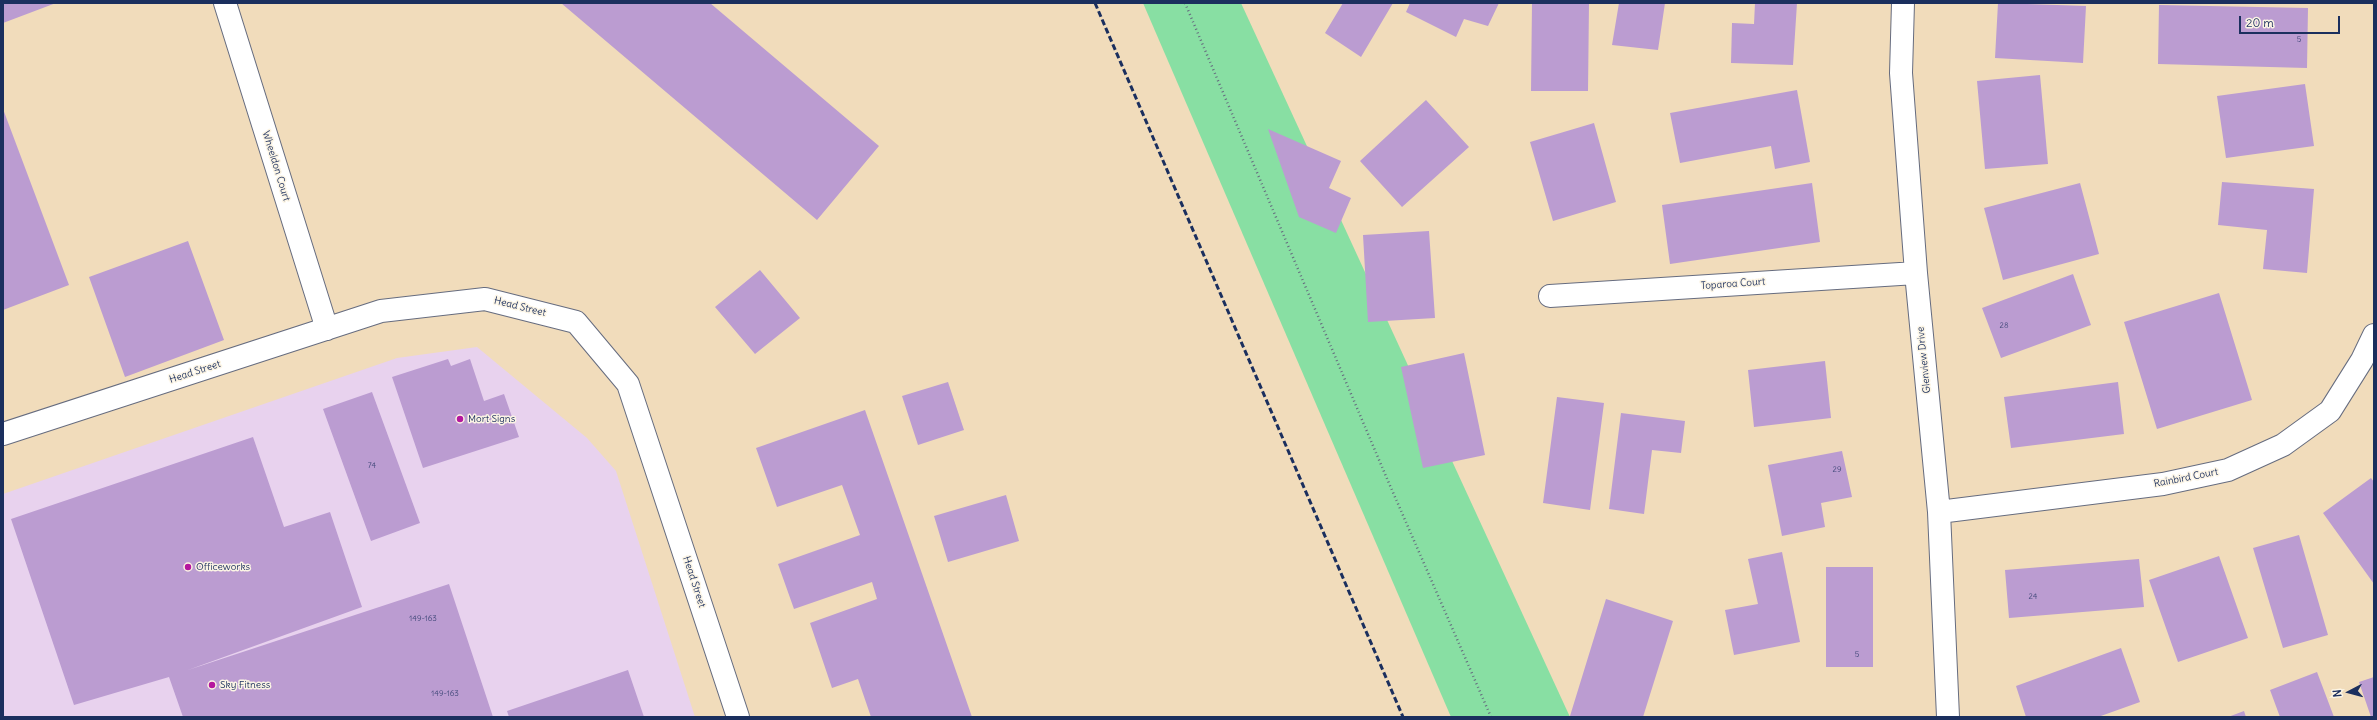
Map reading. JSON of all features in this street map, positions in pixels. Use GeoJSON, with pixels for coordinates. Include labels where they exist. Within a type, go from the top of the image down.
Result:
{"type":"FeatureCollection","features":[{"type":"Feature","properties":{"kind":"street","name":"Wheeldon Court"},"geometry":{"type":"LineString","coordinates":[[225,3],[327,329]]}},
{"type":"Feature","properties":{"kind":"street","name":"Glenview Drive"},"geometry":{"type":"LineString","coordinates":[[1903,3],[1901,73],[1916,273],[1939,512],[1948,717]]}},
{"type":"Feature","properties":{"kind":"street","name":"Toparoa Court"},"geometry":{"type":"LineString","coordinates":[[1550,296],[1916,273]]}},
{"type":"Feature","properties":{"kind":"street","name":"Head Street"},"geometry":{"type":"LineString","coordinates":[[3,434],[382,311],[485,298],[576,322],[628,384],[738,717]]}},
{"type":"Feature","properties":{"kind":"street","name":"Rainbird Court"},"geometry":{"type":"LineString","coordinates":[[1939,512],[2163,484],[2228,470],[2283,445],[2330,411],[2362,360],[2374,335]]}},
{"type":"Feature","properties":{"kind":"path"},"geometry":{"type":"LineString","coordinates":[[1185,3],[1381,466],[1490,717]]}},
{"type":"Feature","properties":{"kind":"shaded area"},"geometry":{"type":"Polygon","coordinates":[[[477,347],[587,438],[616,471],[695,717],[3,717],[3,494],[397,358],[477,347]]]}},
{"type":"Feature","properties":{"kind":"green space"},"geometry":{"type":"Polygon","coordinates":[[[1143,3],[1241,3],[1570,717],[1451,717],[1143,3]]]}},
{"type":"Feature","properties":{"kind":"building"},"geometry":{"type":"Polygon","coordinates":[[[3,3],[56,3],[3,23],[3,3]]]}},
{"type":"Feature","properties":{"kind":"building"},"geometry":{"type":"Polygon","coordinates":[[[561,3],[710,3],[879,146],[817,220],[561,3]]]}},
{"type":"Feature","properties":{"kind":"building"},"geometry":{"type":"Polygon","coordinates":[[[1343,3],[1393,3],[1361,57],[1325,33],[1343,3]]]}},
{"type":"Feature","properties":{"kind":"building"},"geometry":{"type":"Polygon","coordinates":[[[1410,3],[1499,3],[1488,26],[1464,19],[1456,37],[1406,12],[1410,3]]]}},
{"type":"Feature","properties":{"kind":"building"},"geometry":{"type":"Polygon","coordinates":[[[1532,3],[1589,3],[1588,91],[1531,91],[1532,3]]]}},
{"type":"Feature","properties":{"kind":"building"},"geometry":{"type":"Polygon","coordinates":[[[1619,3],[1665,3],[1658,50],[1612,45],[1619,3]]]}},
{"type":"Feature","properties":{"kind":"building"},"geometry":{"type":"Polygon","coordinates":[[[1755,3],[1797,3],[1793,65],[1731,63],[1732,23],[1754,24],[1755,3]]]}},
{"type":"Feature","properties":{"kind":"building"},"geometry":{"type":"Polygon","coordinates":[[[1998,3],[2086,6],[2083,63],[1995,58],[1998,3]]]}},
{"type":"Feature","properties":{"kind":"building"},"geometry":{"type":"Polygon","coordinates":[[[2159,5],[2308,8],[2307,68],[2158,64],[2159,5]]]}},
{"type":"Feature","properties":{"kind":"building"},"geometry":{"type":"Polygon","coordinates":[[[2040,75],[2048,164],[1985,169],[1977,81],[2040,75]]]}},
{"type":"Feature","properties":{"kind":"building"},"geometry":{"type":"Polygon","coordinates":[[[2305,84],[2314,146],[2226,158],[2217,96],[2305,84]]]}},
{"type":"Feature","properties":{"kind":"building"},"geometry":{"type":"Polygon","coordinates":[[[1797,90],[1810,162],[1775,169],[1771,146],[1680,163],[1670,113],[1797,90]]]}},
{"type":"Feature","properties":{"kind":"building"},"geometry":{"type":"Polygon","coordinates":[[[1426,100],[1469,147],[1402,207],[1360,161],[1426,100]]]}},
{"type":"Feature","properties":{"kind":"building"},"geometry":{"type":"Polygon","coordinates":[[[3,109],[69,285],[3,310],[3,109]]]}},
{"type":"Feature","properties":{"kind":"building"},"geometry":{"type":"Polygon","coordinates":[[[1594,123],[1616,202],[1553,221],[1530,142],[1594,123]]]}},
{"type":"Feature","properties":{"kind":"building"},"geometry":{"type":"Polygon","coordinates":[[[1268,129],[1341,161],[1329,188],[1351,198],[1336,233],[1299,217],[1268,129]]]}},
{"type":"Feature","properties":{"kind":"building"},"geometry":{"type":"Polygon","coordinates":[[[2222,182],[2314,189],[2307,273],[2263,269],[2267,230],[2218,225],[2222,182]]]}},
{"type":"Feature","properties":{"kind":"building"},"geometry":{"type":"Polygon","coordinates":[[[1812,183],[1820,242],[1670,264],[1662,205],[1812,183]]]}},
{"type":"Feature","properties":{"kind":"building"},"geometry":{"type":"Polygon","coordinates":[[[2080,183],[2099,254],[2003,280],[1984,208],[2080,183]]]}},
{"type":"Feature","properties":{"kind":"building"},"geometry":{"type":"Polygon","coordinates":[[[1429,231],[1435,318],[1368,322],[1363,235],[1429,231]]]}},
{"type":"Feature","properties":{"kind":"building"},"geometry":{"type":"Polygon","coordinates":[[[188,241],[224,340],[125,377],[89,277],[188,241]]]}},
{"type":"Feature","properties":{"kind":"building"},"geometry":{"type":"Polygon","coordinates":[[[760,270],[800,318],[755,354],[715,307],[760,270]]]}},
{"type":"Feature","properties":{"kind":"building"},"geometry":{"type":"Polygon","coordinates":[[[2073,274],[2091,325],[2001,358],[1982,308],[2073,274]]]}},
{"type":"Feature","properties":{"kind":"building"},"geometry":{"type":"Polygon","coordinates":[[[2219,293],[2252,400],[2157,429],[2124,322],[2219,293]]]}},
{"type":"Feature","properties":{"kind":"building"},"geometry":{"type":"Polygon","coordinates":[[[1464,353],[1485,455],[1423,468],[1401,367],[1464,353]]]}},
{"type":"Feature","properties":{"kind":"building","name":"Mort Signs"},"geometry":{"type":"Polygon","coordinates":[[[448,359],[451,366],[470,359],[484,401],[504,394],[519,437],[423,468],[392,377],[448,359]]]}},
{"type":"Feature","properties":{"kind":"building"},"geometry":{"type":"Polygon","coordinates":[[[1825,361],[1831,418],[1754,427],[1748,370],[1825,361]]]}},
{"type":"Feature","properties":{"kind":"building"},"geometry":{"type":"Polygon","coordinates":[[[948,382],[964,430],[918,445],[902,396],[948,382]]]}},
{"type":"Feature","properties":{"kind":"building"},"geometry":{"type":"Polygon","coordinates":[[[2118,382],[2124,434],[2011,448],[2004,397],[2118,382]]]}},
{"type":"Feature","properties":{"kind":"building"},"geometry":{"type":"Polygon","coordinates":[[[372,392],[420,523],[371,541],[323,409],[372,392]]]}},
{"type":"Feature","properties":{"kind":"building"},"geometry":{"type":"Polygon","coordinates":[[[1557,397],[1604,403],[1590,510],[1543,503],[1557,397]]]}},
{"type":"Feature","properties":{"kind":"building"},"geometry":{"type":"Polygon","coordinates":[[[865,410],[972,717],[871,717],[858,679],[832,688],[810,623],[877,599],[872,582],[794,609],[778,564],[860,535],[842,485],[777,507],[756,448],[865,410]]]}},
{"type":"Feature","properties":{"kind":"building"},"geometry":{"type":"Polygon","coordinates":[[[1621,413],[1685,421],[1681,453],[1652,450],[1644,514],[1609,509],[1621,413]]]}},
{"type":"Feature","properties":{"kind":"building","name":"Officeworks"},"geometry":{"type":"Polygon","coordinates":[[[253,437],[284,527],[330,512],[362,607],[188,670],[449,584],[493,717],[183,717],[169,677],[74,705],[11,519],[253,437]]]}},
{"type":"Feature","properties":{"kind":"building"},"geometry":{"type":"Polygon","coordinates":[[[1842,451],[1852,497],[1821,503],[1825,527],[1782,536],[1768,465],[1842,451]]]}},
{"type":"Feature","properties":{"kind":"building"},"geometry":{"type":"Polygon","coordinates":[[[2371,478],[2374,482],[2374,584],[2323,513],[2371,478]]]}},
{"type":"Feature","properties":{"kind":"building"},"geometry":{"type":"Polygon","coordinates":[[[1006,495],[1019,541],[948,562],[934,516],[1006,495]]]}},
{"type":"Feature","properties":{"kind":"building"},"geometry":{"type":"Polygon","coordinates":[[[2299,535],[2328,635],[2283,648],[2253,548],[2299,535]]]}},
{"type":"Feature","properties":{"kind":"building"},"geometry":{"type":"Polygon","coordinates":[[[1782,552],[1800,642],[1734,655],[1725,610],[1758,604],[1748,559],[1782,552]]]}},
{"type":"Feature","properties":{"kind":"building"},"geometry":{"type":"Polygon","coordinates":[[[2219,556],[2248,638],[2178,662],[2149,580],[2219,556]]]}},
{"type":"Feature","properties":{"kind":"building"},"geometry":{"type":"Polygon","coordinates":[[[2139,559],[2144,607],[2009,618],[2005,570],[2139,559]]]}},
{"type":"Feature","properties":{"kind":"building"},"geometry":{"type":"Polygon","coordinates":[[[1826,567],[1873,567],[1873,667],[1826,667],[1826,567]]]}},
{"type":"Feature","properties":{"kind":"building"},"geometry":{"type":"Polygon","coordinates":[[[1606,599],[1673,621],[1643,717],[1570,716],[1606,599]]]}},
{"type":"Feature","properties":{"kind":"building"},"geometry":{"type":"Polygon","coordinates":[[[2121,648],[2140,702],[2098,717],[2026,717],[2016,686],[2121,648]]]}},
{"type":"Feature","properties":{"kind":"building"},"geometry":{"type":"Polygon","coordinates":[[[628,670],[644,717],[509,717],[507,711],[628,670]]]}},
{"type":"Feature","properties":{"kind":"building"},"geometry":{"type":"Polygon","coordinates":[[[2317,672],[2334,717],[2280,717],[2270,690],[2317,672]]]}},
{"type":"Feature","properties":{"kind":"building"},"geometry":{"type":"Polygon","coordinates":[[[2374,677],[2374,717],[2371,717],[2359,682],[2374,677]]]}},
{"type":"Feature","properties":{"kind":"building"},"geometry":{"type":"Polygon","coordinates":[[[2244,711],[2246,717],[2228,717],[2244,711]]]}},
{"type":"Feature","properties":{"kind":"railway"},"geometry":{"type":"LineString","coordinates":[[1095,3],[1403,717]]}},
{"type":"Feature","properties":{"kind":"place","name":"Mort Signs"},"geometry":{"type":"Point","coordinates":[460,419]}},
{"type":"Feature","properties":{"kind":"place","name":"Officeworks"},"geometry":{"type":"Point","coordinates":[188,567]}},
{"type":"Feature","properties":{"kind":"place","name":"Sky Fitness"},"geometry":{"type":"Point","coordinates":[212,685]}}]}
